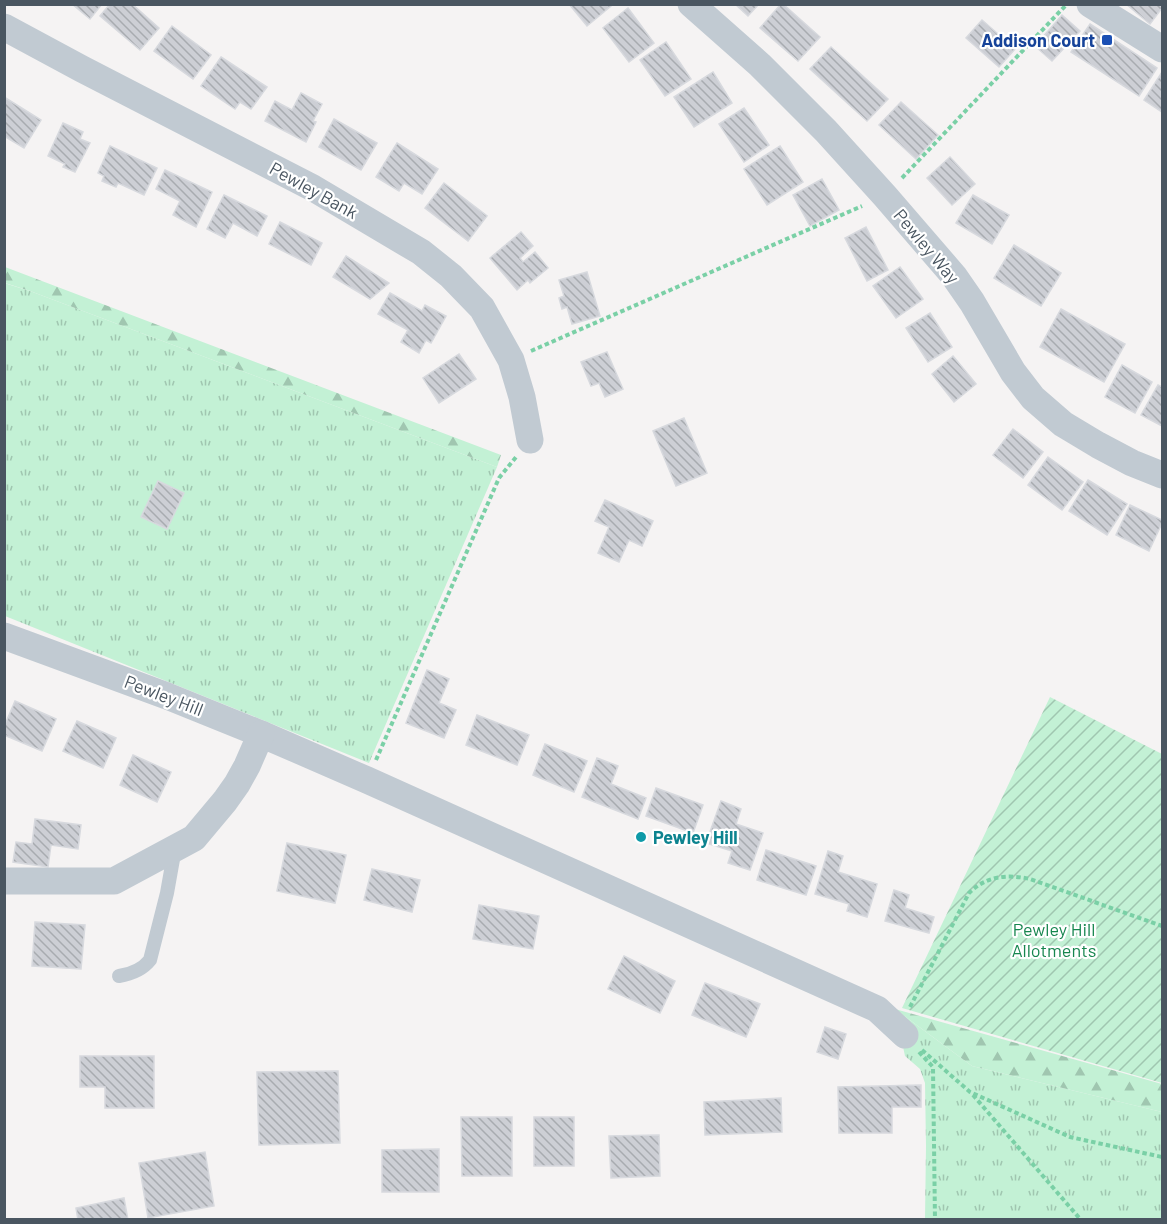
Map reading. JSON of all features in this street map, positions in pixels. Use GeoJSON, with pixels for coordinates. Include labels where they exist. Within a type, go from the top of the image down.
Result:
{"type":"FeatureCollection","features":[{"type":"Feature","properties":{"kind":"street","name":"Pewley Way"},"geometry":{"type":"LineString","coordinates":[[691,4],[760,65],[826,131],[885,196],[954,276],[1013,372],[1033,398],[1063,424],[1098,445],[1132,464],[1162,475]]}},
{"type":"Feature","properties":{"kind":"street"},"geometry":{"type":"LineString","coordinates":[[1090,4],[1162,50]]}},
{"type":"Feature","properties":{"kind":"street","name":"Pewley Bank"},"geometry":{"type":"LineString","coordinates":[[4,27],[313,188],[421,252],[451,276],[482,308],[512,360],[530,440]]}},
{"type":"Feature","properties":{"kind":"street","name":"Pewley Hill"},"geometry":{"type":"LineString","coordinates":[[4,636],[157,692],[367,780],[877,1009],[902,1032]]}},
{"type":"Feature","properties":{"kind":"street"},"geometry":{"type":"LineString","coordinates":[[4,881],[114,881],[194,838],[225,801],[248,766],[261,734]]}},
{"type":"Feature","properties":{"kind":"lane"},"geometry":{"type":"LineString","coordinates":[[120,976],[133,973],[150,960],[167,893],[175,848]]}},
{"type":"Feature","properties":{"kind":"path"},"geometry":{"type":"LineString","coordinates":[[512,360],[885,196],[1067,4]]}},
{"type":"Feature","properties":{"kind":"path"},"geometry":{"type":"LineString","coordinates":[[367,780],[499,478],[530,440]]}},
{"type":"Feature","properties":{"kind":"path"},"geometry":{"type":"LineString","coordinates":[[902,1032],[969,893],[990,879],[1004,876],[1030,879],[1162,926]]}},
{"type":"Feature","properties":{"kind":"path"},"geometry":{"type":"LineString","coordinates":[[902,1032],[970,1092],[1081,1220]]}},
{"type":"Feature","properties":{"kind":"path"},"geometry":{"type":"LineString","coordinates":[[902,1032],[933,1067],[935,1220]]}},
{"type":"Feature","properties":{"kind":"path"},"geometry":{"type":"LineString","coordinates":[[970,1092],[1070,1137],[1162,1157]]}},
{"type":"Feature","properties":{"kind":"green space"},"geometry":{"type":"Polygon","coordinates":[[[5,267],[501,455],[497,467],[5,283],[5,267]]]}},
{"type":"Feature","properties":{"kind":"green space"},"geometry":{"type":"Polygon","coordinates":[[[4,283],[497,467],[369,763],[5,616],[4,283]]]}},
{"type":"Feature","properties":{"kind":"green space","name":"Pewley Hill Allotments"},"geometry":{"type":"Polygon","coordinates":[[[1050,697],[1162,754],[1162,1083],[902,1008],[1050,697]]]}},
{"type":"Feature","properties":{"kind":"green space"},"geometry":{"type":"Polygon","coordinates":[[[895,1009],[972,1066],[1162,1112],[1162,1219],[925,1219],[925,1083],[920,1069],[905,1056],[895,1009]]]}},
{"type":"Feature","properties":{"kind":"green space"},"geometry":{"type":"Polygon","coordinates":[[[895,1009],[1162,1084],[1162,1112],[972,1066],[895,1009]]]}},
{"type":"Feature","properties":{"kind":"building"},"geometry":{"type":"Polygon","coordinates":[[[72,4],[102,4],[90,19],[72,4]]]}},
{"type":"Feature","properties":{"kind":"building"},"geometry":{"type":"Polygon","coordinates":[[[110,4],[132,4],[159,28],[140,50],[100,16],[110,4]]]}},
{"type":"Feature","properties":{"kind":"building"},"geometry":{"type":"Polygon","coordinates":[[[569,4],[610,4],[611,6],[587,26],[569,4]]]}},
{"type":"Feature","properties":{"kind":"building"},"geometry":{"type":"Polygon","coordinates":[[[735,4],[759,4],[748,16],[735,4]]]}},
{"type":"Feature","properties":{"kind":"building"},"geometry":{"type":"Polygon","coordinates":[[[781,4],[820,37],[798,61],[760,28],[781,4]]]}},
{"type":"Feature","properties":{"kind":"building"},"geometry":{"type":"Polygon","coordinates":[[[1126,4],[1162,4],[1162,8],[1150,24],[1126,4]]]}},
{"type":"Feature","properties":{"kind":"building"},"geometry":{"type":"Polygon","coordinates":[[[628,8],[654,43],[629,62],[603,28],[628,8]]]}},
{"type":"Feature","properties":{"kind":"building"},"geometry":{"type":"Polygon","coordinates":[[[1062,15],[1080,31],[1052,61],[1035,46],[1062,15]]]}},
{"type":"Feature","properties":{"kind":"building"},"geometry":{"type":"Polygon","coordinates":[[[982,20],[1015,49],[999,67],[966,38],[982,20]]]}},
{"type":"Feature","properties":{"kind":"building"},"geometry":{"type":"Polygon","coordinates":[[[1090,24],[1157,68],[1139,96],[1071,52],[1090,24]]]}},
{"type":"Feature","properties":{"kind":"building"},"geometry":{"type":"Polygon","coordinates":[[[172,26],[211,55],[193,79],[154,51],[172,26]]]}},
{"type":"Feature","properties":{"kind":"building"},"geometry":{"type":"Polygon","coordinates":[[[666,42],[691,79],[665,96],[640,60],[666,42]]]}},
{"type":"Feature","properties":{"kind":"building"},"geometry":{"type":"Polygon","coordinates":[[[831,47],[888,99],[867,121],[810,69],[831,47]]]}},
{"type":"Feature","properties":{"kind":"building"},"geometry":{"type":"Polygon","coordinates":[[[221,57],[267,87],[251,109],[240,102],[235,109],[201,86],[221,57]]]}},
{"type":"Feature","properties":{"kind":"building"},"geometry":{"type":"Polygon","coordinates":[[[713,72],[732,103],[694,127],[674,97],[713,72]]]}},
{"type":"Feature","properties":{"kind":"building"},"geometry":{"type":"Polygon","coordinates":[[[1162,72],[1162,112],[1144,100],[1162,72]]]}},
{"type":"Feature","properties":{"kind":"building"},"geometry":{"type":"Polygon","coordinates":[[[301,93],[322,104],[306,142],[265,121],[275,101],[292,110],[301,93]]]}},
{"type":"Feature","properties":{"kind":"building"},"geometry":{"type":"Polygon","coordinates":[[[4,97],[41,120],[24,148],[4,136],[4,97]]]}},
{"type":"Feature","properties":{"kind":"building"},"geometry":{"type":"Polygon","coordinates":[[[901,102],[938,135],[916,159],[879,125],[901,102]]]}},
{"type":"Feature","properties":{"kind":"building"},"geometry":{"type":"Polygon","coordinates":[[[744,108],[769,145],[744,162],[719,124],[744,108]]]}},
{"type":"Feature","properties":{"kind":"building"},"geometry":{"type":"Polygon","coordinates":[[[334,119],[377,143],[361,170],[319,147],[334,119]]]}},
{"type":"Feature","properties":{"kind":"building"},"geometry":{"type":"Polygon","coordinates":[[[63,123],[83,132],[80,139],[90,143],[75,172],[63,167],[65,164],[48,156],[63,123]]]}},
{"type":"Feature","properties":{"kind":"building"},"geometry":{"type":"Polygon","coordinates":[[[397,143],[438,169],[422,194],[404,183],[399,191],[376,177],[397,143]]]}},
{"type":"Feature","properties":{"kind":"building"},"geometry":{"type":"Polygon","coordinates":[[[110,146],[157,168],[144,195],[118,183],[116,187],[102,181],[104,176],[98,173],[110,146]]]}},
{"type":"Feature","properties":{"kind":"building"},"geometry":{"type":"Polygon","coordinates":[[[780,146],[803,182],[767,205],[744,169],[780,146]]]}},
{"type":"Feature","properties":{"kind":"building"},"geometry":{"type":"Polygon","coordinates":[[[950,157],[975,184],[952,205],[927,178],[950,157]]]}},
{"type":"Feature","properties":{"kind":"building"},"geometry":{"type":"Polygon","coordinates":[[[165,170],[212,192],[196,227],[173,215],[180,201],[156,189],[165,170]]]}},
{"type":"Feature","properties":{"kind":"building"},"geometry":{"type":"Polygon","coordinates":[[[822,179],[839,210],[810,226],[793,195],[822,179]]]}},
{"type":"Feature","properties":{"kind":"building"},"geometry":{"type":"Polygon","coordinates":[[[444,183],[487,216],[468,241],[425,208],[444,183]]]}},
{"type":"Feature","properties":{"kind":"building"},"geometry":{"type":"Polygon","coordinates":[[[224,195],[267,216],[257,236],[233,223],[225,238],[207,229],[224,195]]]}},
{"type":"Feature","properties":{"kind":"building"},"geometry":{"type":"Polygon","coordinates":[[[973,195],[1009,215],[992,244],[956,223],[973,195]]]}},
{"type":"Feature","properties":{"kind":"building"},"geometry":{"type":"Polygon","coordinates":[[[280,222],[322,243],[311,265],[269,244],[280,222]]]}},
{"type":"Feature","properties":{"kind":"building"},"geometry":{"type":"Polygon","coordinates":[[[866,227],[888,270],[867,281],[845,238],[866,227]]]}},
{"type":"Feature","properties":{"kind":"building"},"geometry":{"type":"Polygon","coordinates":[[[521,232],[533,246],[520,258],[523,262],[535,252],[548,268],[530,283],[528,280],[517,290],[490,258],[521,232]]]}},
{"type":"Feature","properties":{"kind":"building"},"geometry":{"type":"Polygon","coordinates":[[[1014,245],[1061,273],[1041,306],[994,278],[1014,245]]]}},
{"type":"Feature","properties":{"kind":"building"},"geometry":{"type":"Polygon","coordinates":[[[346,256],[389,283],[370,299],[333,277],[346,256]]]}},
{"type":"Feature","properties":{"kind":"building"},"geometry":{"type":"Polygon","coordinates":[[[900,267],[923,299],[896,318],[873,286],[900,267]]]}},
{"type":"Feature","properties":{"kind":"building"},"geometry":{"type":"Polygon","coordinates":[[[587,272],[600,316],[572,324],[567,307],[562,309],[559,298],[564,296],[559,280],[587,272]]]}},
{"type":"Feature","properties":{"kind":"building"},"geometry":{"type":"Polygon","coordinates":[[[390,293],[422,311],[425,305],[446,316],[431,343],[426,340],[419,353],[401,342],[408,330],[378,314],[390,293]]]}},
{"type":"Feature","properties":{"kind":"building"},"geometry":{"type":"Polygon","coordinates":[[[1061,309],[1125,344],[1104,382],[1040,347],[1061,309]]]}},
{"type":"Feature","properties":{"kind":"building"},"geometry":{"type":"Polygon","coordinates":[[[930,313],[952,347],[928,362],[906,328],[930,313]]]}},
{"type":"Feature","properties":{"kind":"building"},"geometry":{"type":"Polygon","coordinates":[[[607,352],[623,389],[605,397],[599,383],[591,386],[581,362],[607,352]]]}},
{"type":"Feature","properties":{"kind":"building"},"geometry":{"type":"Polygon","coordinates":[[[459,354],[476,379],[439,403],[423,378],[459,354]]]}},
{"type":"Feature","properties":{"kind":"building"},"geometry":{"type":"Polygon","coordinates":[[[953,356],[976,384],[954,402],[932,374],[953,356]]]}},
{"type":"Feature","properties":{"kind":"building"},"geometry":{"type":"Polygon","coordinates":[[[1122,365],[1152,382],[1135,413],[1105,397],[1122,365]]]}},
{"type":"Feature","properties":{"kind":"building"},"geometry":{"type":"Polygon","coordinates":[[[1158,385],[1162,387],[1162,426],[1141,415],[1158,385]]]}},
{"type":"Feature","properties":{"kind":"building"},"geometry":{"type":"Polygon","coordinates":[[[684,418],[707,473],[676,486],[653,431],[684,418]]]}},
{"type":"Feature","properties":{"kind":"building"},"geometry":{"type":"Polygon","coordinates":[[[1013,429],[1043,452],[1023,478],[993,455],[1013,429]]]}},
{"type":"Feature","properties":{"kind":"building"},"geometry":{"type":"Polygon","coordinates":[[[1048,457],[1083,482],[1062,510],[1028,485],[1048,457]]]}},
{"type":"Feature","properties":{"kind":"building"},"geometry":{"type":"Polygon","coordinates":[[[1088,480],[1127,504],[1107,535],[1069,511],[1088,480]]]}},
{"type":"Feature","properties":{"kind":"building"},"geometry":{"type":"Polygon","coordinates":[[[158,481],[184,493],[167,529],[141,517],[158,481]]]}},
{"type":"Feature","properties":{"kind":"building"},"geometry":{"type":"Polygon","coordinates":[[[605,500],[653,521],[642,546],[629,540],[619,562],[598,553],[609,527],[595,521],[605,500]]]}},
{"type":"Feature","properties":{"kind":"building"},"geometry":{"type":"Polygon","coordinates":[[[1130,505],[1162,520],[1149,551],[1116,535],[1130,505]]]}},
{"type":"Feature","properties":{"kind":"building"},"geometry":{"type":"Polygon","coordinates":[[[427,670],[449,679],[439,703],[456,710],[444,738],[406,723],[427,670]]]}},
{"type":"Feature","properties":{"kind":"building"},"geometry":{"type":"Polygon","coordinates":[[[15,701],[56,719],[42,751],[4,735],[4,727],[15,701]]]}},
{"type":"Feature","properties":{"kind":"building"},"geometry":{"type":"Polygon","coordinates":[[[477,715],[529,735],[517,765],[466,745],[477,715]]]}},
{"type":"Feature","properties":{"kind":"building"},"geometry":{"type":"Polygon","coordinates":[[[77,721],[116,738],[103,768],[63,751],[77,721]]]}},
{"type":"Feature","properties":{"kind":"building"},"geometry":{"type":"Polygon","coordinates":[[[545,744],[587,761],[574,792],[533,775],[545,744]]]}},
{"type":"Feature","properties":{"kind":"building"},"geometry":{"type":"Polygon","coordinates":[[[133,755],[171,772],[157,802],[120,785],[133,755]]]}},
{"type":"Feature","properties":{"kind":"building"},"geometry":{"type":"Polygon","coordinates":[[[597,758],[618,766],[611,784],[646,798],[638,819],[582,797],[597,758]]]}},
{"type":"Feature","properties":{"kind":"building"},"geometry":{"type":"Polygon","coordinates":[[[656,788],[703,805],[693,833],[646,816],[656,788]]]}},
{"type":"Feature","properties":{"kind":"building"},"geometry":{"type":"Polygon","coordinates":[[[721,801],[741,809],[736,824],[763,833],[750,870],[728,863],[732,851],[706,843],[721,801]]]}},
{"type":"Feature","properties":{"kind":"building"},"geometry":{"type":"Polygon","coordinates":[[[35,819],[81,825],[78,849],[51,845],[48,867],[13,862],[16,842],[32,844],[35,819]]]}},
{"type":"Feature","properties":{"kind":"building"},"geometry":{"type":"Polygon","coordinates":[[[287,843],[346,855],[335,903],[277,891],[287,843]]]}},
{"type":"Feature","properties":{"kind":"building"},"geometry":{"type":"Polygon","coordinates":[[[766,850],[816,866],[806,895],[757,880],[766,850]]]}},
{"type":"Feature","properties":{"kind":"building"},"geometry":{"type":"Polygon","coordinates":[[[828,851],[843,856],[838,872],[877,884],[867,917],[847,911],[849,904],[815,894],[828,851]]]}},
{"type":"Feature","properties":{"kind":"building"},"geometry":{"type":"Polygon","coordinates":[[[372,869],[420,880],[412,912],[364,900],[372,869]]]}},
{"type":"Feature","properties":{"kind":"building"},"geometry":{"type":"Polygon","coordinates":[[[894,890],[909,895],[905,908],[934,917],[929,933],[885,921],[894,890]]]}},
{"type":"Feature","properties":{"kind":"building"},"geometry":{"type":"Polygon","coordinates":[[[479,905],[539,916],[533,949],[473,939],[479,905]]]}},
{"type":"Feature","properties":{"kind":"building"},"geometry":{"type":"Polygon","coordinates":[[[35,922],[85,925],[81,969],[32,966],[35,922]]]}},
{"type":"Feature","properties":{"kind":"building"},"geometry":{"type":"Polygon","coordinates":[[[624,956],[675,981],[660,1013],[608,989],[624,956]]]}},
{"type":"Feature","properties":{"kind":"building"},"geometry":{"type":"Polygon","coordinates":[[[705,983],[760,1004],[746,1037],[692,1015],[705,983]]]}},
{"type":"Feature","properties":{"kind":"building"},"geometry":{"type":"Polygon","coordinates":[[[825,1027],[846,1034],[838,1059],[817,1052],[825,1027]]]}},
{"type":"Feature","properties":{"kind":"building"},"geometry":{"type":"Polygon","coordinates":[[[80,1056],[154,1056],[154,1108],[105,1108],[105,1087],[80,1087],[80,1056]]]}},
{"type":"Feature","properties":{"kind":"building"},"geometry":{"type":"Polygon","coordinates":[[[338,1071],[340,1143],[259,1145],[257,1072],[338,1071]]]}},
{"type":"Feature","properties":{"kind":"building"},"geometry":{"type":"Polygon","coordinates":[[[921,1085],[921,1107],[892,1107],[892,1133],[839,1133],[838,1087],[921,1085]]]}},
{"type":"Feature","properties":{"kind":"building"},"geometry":{"type":"Polygon","coordinates":[[[781,1098],[782,1132],[705,1135],[704,1102],[781,1098]]]}},
{"type":"Feature","properties":{"kind":"building"},"geometry":{"type":"Polygon","coordinates":[[[461,1117],[512,1117],[512,1176],[462,1176],[461,1117]]]}},
{"type":"Feature","properties":{"kind":"building"},"geometry":{"type":"Polygon","coordinates":[[[534,1117],[574,1117],[574,1166],[534,1166],[534,1117]]]}},
{"type":"Feature","properties":{"kind":"building"},"geometry":{"type":"Polygon","coordinates":[[[659,1135],[660,1176],[611,1178],[609,1136],[659,1135]]]}},
{"type":"Feature","properties":{"kind":"building"},"geometry":{"type":"Polygon","coordinates":[[[439,1149],[439,1192],[382,1192],[382,1150],[439,1149]]]}},
{"type":"Feature","properties":{"kind":"building"},"geometry":{"type":"Polygon","coordinates":[[[205,1152],[214,1206],[148,1218],[139,1163],[205,1152]]]}},
{"type":"Feature","properties":{"kind":"building"},"geometry":{"type":"Polygon","coordinates":[[[124,1198],[128,1220],[78,1220],[76,1208],[124,1198]]]}},
{"type":"Feature","properties":{"kind":"place","name":"Addison Court"},"geometry":{"type":"Point","coordinates":[1107,40]}},
{"type":"Feature","properties":{"kind":"place","name":"Pewley Hill"},"geometry":{"type":"Point","coordinates":[641,837]}}]}
